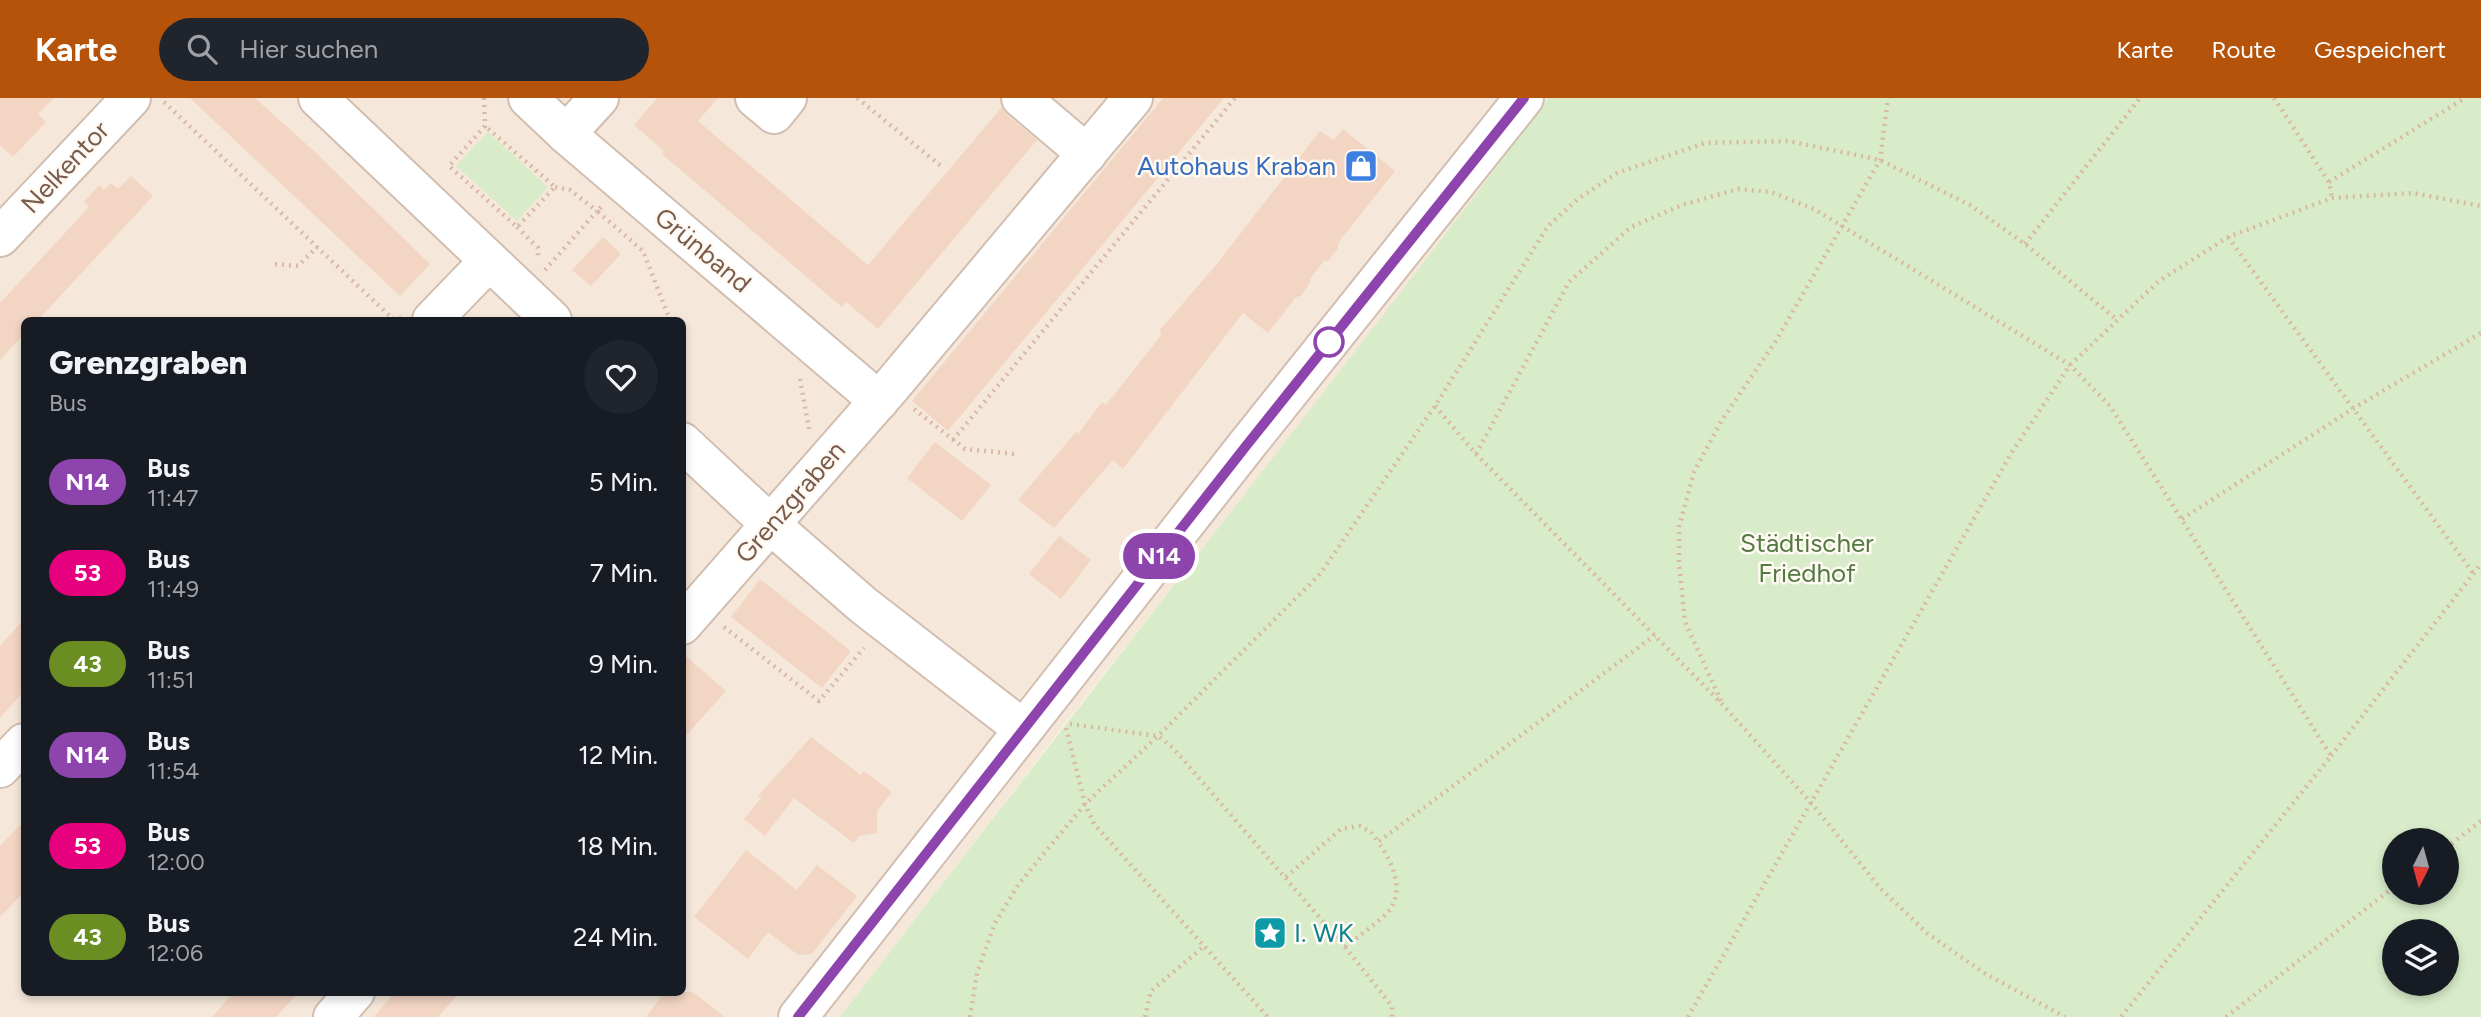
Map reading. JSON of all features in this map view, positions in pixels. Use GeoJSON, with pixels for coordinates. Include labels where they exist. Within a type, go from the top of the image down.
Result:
{"type":"FeatureCollection","features":[{"type":"Feature","properties":{"kind":"street","name":"Nelkentor"},"geometry":{"type":"LineString","coordinates":[[0,237],[131,98]]}},
{"type":"Feature","properties":{"kind":"street"},"geometry":{"type":"LineString","coordinates":[[318,98],[489,261],[531,285],[550,317]]}},
{"type":"Feature","properties":{"kind":"street","name":"Grünband"},"geometry":{"type":"LineString","coordinates":[[528,98],[566,134],[884,395]]}},
{"type":"Feature","properties":{"kind":"street"},"geometry":{"type":"LineString","coordinates":[[566,134],[599,98]]}},
{"type":"Feature","properties":{"kind":"street"},"geometry":{"type":"LineString","coordinates":[[755,98],[774,114],[787,98]]}},
{"type":"Feature","properties":{"kind":"street"},"geometry":{"type":"LineString","coordinates":[[1021,98],[1087,154]]}},
{"type":"Feature","properties":{"kind":"street","name":"Grenzgraben"},"geometry":{"type":"LineString","coordinates":[[686,620],[884,395],[1133,98]]}},
{"type":"Feature","properties":{"kind":"street"},"geometry":{"type":"LineString","coordinates":[[798,1017],[1524,98]]}},
{"type":"Feature","properties":{"kind":"street"},"geometry":{"type":"LineString","coordinates":[[435,317],[489,261]]}},
{"type":"Feature","properties":{"kind":"street"},"geometry":{"type":"LineString","coordinates":[[686,446],[770,524],[885,623],[1023,729]]}},
{"type":"Feature","properties":{"kind":"street"},"geometry":{"type":"LineString","coordinates":[[0,768],[21,746]]}},
{"type":"Feature","properties":{"kind":"street"},"geometry":{"type":"LineString","coordinates":[[333,1017],[351,996]]}},
{"type":"Feature","properties":{"kind":"path"},"geometry":{"type":"LineString","coordinates":[[159,98],[391,317]]}},
{"type":"Feature","properties":{"kind":"path"},"geometry":{"type":"LineString","coordinates":[[484,98],[485,126],[449,166],[538,248],[531,285]]}},
{"type":"Feature","properties":{"kind":"path"},"geometry":{"type":"LineString","coordinates":[[857,98],[941,166]]}},
{"type":"Feature","properties":{"kind":"path"},"geometry":{"type":"LineString","coordinates":[[953,440],[1235,98]]}},
{"type":"Feature","properties":{"kind":"path"},"geometry":{"type":"LineString","coordinates":[[1723,705],[1685,622],[1679,562],[1679,527],[1694,472],[1721,420],[1777,339],[1880,160],[1888,98]]}},
{"type":"Feature","properties":{"kind":"path"},"geometry":{"type":"LineString","coordinates":[[2025,244],[2140,98]]}},
{"type":"Feature","properties":{"kind":"path"},"geometry":{"type":"LineString","coordinates":[[2274,98],[2329,182],[2332,198]]}},
{"type":"Feature","properties":{"kind":"path"},"geometry":{"type":"LineString","coordinates":[[2329,182],[2465,98]]}},
{"type":"Feature","properties":{"kind":"path"},"geometry":{"type":"LineString","coordinates":[[485,126],[555,187],[570,190],[643,251],[669,317]]}},
{"type":"Feature","properties":{"kind":"path"},"geometry":{"type":"LineString","coordinates":[[970,1017],[976,973],[995,923],[1018,885],[1085,804],[1158,736],[1320,574],[1435,406],[1548,226],[1578,199],[1616,173],[1705,143],[1788,141],[1880,160],[1970,205],[2025,244],[2116,319]]}},
{"type":"Feature","properties":{"kind":"path"},"geometry":{"type":"LineString","coordinates":[[517,227],[555,187]]}},
{"type":"Feature","properties":{"kind":"path"},"geometry":{"type":"LineString","coordinates":[[1476,454],[1569,282],[1630,228],[1682,205],[1738,190],[1771,192],[1814,209],[2070,365],[2110,406],[2331,756]]}},
{"type":"Feature","properties":{"kind":"path"},"geometry":{"type":"LineString","coordinates":[[1688,1017],[2012,452],[2070,365],[2159,281],[2228,237],[2332,198],[2413,193],[2481,206]]}},
{"type":"Feature","properties":{"kind":"path"},"geometry":{"type":"LineString","coordinates":[[531,285],[597,211]]}},
{"type":"Feature","properties":{"kind":"path"},"geometry":{"type":"LineString","coordinates":[[2228,237],[2473,573]]}},
{"type":"Feature","properties":{"kind":"path"},"geometry":{"type":"LineString","coordinates":[[275,264],[298,266],[317,247]]}},
{"type":"Feature","properties":{"kind":"path"},"geometry":{"type":"LineString","coordinates":[[2182,519],[2354,408],[2481,332]]}},
{"type":"Feature","properties":{"kind":"path"},"geometry":{"type":"LineString","coordinates":[[800,378],[817,471]]}},
{"type":"Feature","properties":{"kind":"path"},"geometry":{"type":"LineString","coordinates":[[884,395],[965,449],[1015,454]]}},
{"type":"Feature","properties":{"kind":"path"},"geometry":{"type":"LineString","coordinates":[[1435,406],[1476,454],[1723,705],[1812,804],[1881,889],[1927,933],[1984,973],[2065,1017]]}},
{"type":"Feature","properties":{"kind":"path"},"geometry":{"type":"LineString","coordinates":[[2121,1017],[2481,564]]}},
{"type":"Feature","properties":{"kind":"path"},"geometry":{"type":"LineString","coordinates":[[727,629],[819,701],[885,623]]}},
{"type":"Feature","properties":{"kind":"path"},"geometry":{"type":"LineString","coordinates":[[1378,842],[1655,635]]}},
{"type":"Feature","properties":{"kind":"path"},"geometry":{"type":"LineString","coordinates":[[1268,1017],[1094,824],[1085,804],[1065,724],[1158,736],[1173,748],[1345,947],[1392,1006],[1392,1017]]}},
{"type":"Feature","properties":{"kind":"path"},"geometry":{"type":"LineString","coordinates":[[2459,838],[2481,821]]}},
{"type":"Feature","properties":{"kind":"path"},"geometry":{"type":"LineString","coordinates":[[1286,877],[1341,829],[1360,826],[1371,832],[1390,860],[1396,882],[1395,898],[1391,909],[1345,947]]}},
{"type":"Feature","properties":{"kind":"path"},"geometry":{"type":"LineString","coordinates":[[2226,1017],[2382,896]]}},
{"type":"Feature","properties":{"kind":"path"},"geometry":{"type":"LineString","coordinates":[[1145,1017],[1151,991],[1203,947]]}},
{"type":"Feature","properties":{"kind":"shaded area"},"geometry":{"type":"Polygon","coordinates":[[[0,98],[1549,98],[1357,352],[1065,724],[840,1017],[0,1017],[0,98]]]}},
{"type":"Feature","properties":{"kind":"green space","name":"Städtischer Friedhof"},"geometry":{"type":"Polygon","coordinates":[[[1549,98],[2481,98],[2481,1017],[840,1017],[1549,98]]]}},
{"type":"Feature","properties":{"kind":"green space"},"geometry":{"type":"Polygon","coordinates":[[[488,132],[548,187],[517,221],[456,166],[488,132]]]}},
{"type":"Feature","properties":{"kind":"building"},"geometry":{"type":"Polygon","coordinates":[[[0,98],[54,98],[38,114],[46,122],[13,157],[0,145],[0,98]]]}},
{"type":"Feature","properties":{"kind":"building"},"geometry":{"type":"Polygon","coordinates":[[[190,98],[255,98],[314,151],[430,264],[400,296],[190,98]]]}},
{"type":"Feature","properties":{"kind":"building"},"geometry":{"type":"Polygon","coordinates":[[[657,98],[718,98],[698,121],[868,265],[1002,107],[1007,115],[1037,140],[878,329],[846,302],[842,307],[662,154],[664,151],[634,125],[657,98]]]}},
{"type":"Feature","properties":{"kind":"building"},"geometry":{"type":"Polygon","coordinates":[[[1163,98],[1224,98],[948,431],[912,401],[1163,98]]]}},
{"type":"Feature","properties":{"kind":"building"},"geometry":{"type":"Polygon","coordinates":[[[1343,129],[1395,171],[1338,243],[1338,248],[1328,261],[1324,261],[1310,279],[1301,296],[1296,297],[1268,333],[1243,313],[1123,469],[1113,460],[1054,528],[1018,500],[1076,432],[1078,434],[1102,402],[1106,405],[1162,334],[1159,331],[1216,265],[1320,131],[1334,140],[1343,129]]]}},
{"type":"Feature","properties":{"kind":"building"},"geometry":{"type":"Polygon","coordinates":[[[131,176],[153,196],[41,317],[21,317],[21,337],[0,360],[0,303],[89,207],[84,202],[99,185],[104,190],[111,183],[118,189],[131,176]]]}},
{"type":"Feature","properties":{"kind":"building"},"geometry":{"type":"Polygon","coordinates":[[[603,237],[621,254],[591,286],[572,270],[603,237]]]}},
{"type":"Feature","properties":{"kind":"building"},"geometry":{"type":"Polygon","coordinates":[[[935,442],[991,485],[962,521],[907,478],[935,442]]]}},
{"type":"Feature","properties":{"kind":"building"},"geometry":{"type":"Polygon","coordinates":[[[1059,536],[1091,560],[1061,599],[1029,574],[1059,536]]]}},
{"type":"Feature","properties":{"kind":"building"},"geometry":{"type":"Polygon","coordinates":[[[760,579],[851,651],[822,688],[731,617],[760,579]]]}},
{"type":"Feature","properties":{"kind":"building"},"geometry":{"type":"Polygon","coordinates":[[[21,622],[21,694],[0,718],[0,646],[21,622]]]}},
{"type":"Feature","properties":{"kind":"building"},"geometry":{"type":"Polygon","coordinates":[[[686,656],[726,691],[686,736],[686,656]]]}},
{"type":"Feature","properties":{"kind":"building"},"geometry":{"type":"Polygon","coordinates":[[[811,737],[861,775],[864,771],[892,792],[877,811],[877,833],[859,836],[854,843],[794,798],[765,836],[744,819],[761,798],[758,796],[811,737]]]}},
{"type":"Feature","properties":{"kind":"building"},"geometry":{"type":"Polygon","coordinates":[[[21,824],[21,895],[0,917],[0,846],[21,824]]]}},
{"type":"Feature","properties":{"kind":"building"},"geometry":{"type":"Polygon","coordinates":[[[746,850],[797,890],[817,865],[857,896],[812,954],[798,955],[768,932],[748,959],[694,917],[746,850]]]}},
{"type":"Feature","properties":{"kind":"building"},"geometry":{"type":"Polygon","coordinates":[[[686,992],[693,992],[725,1017],[646,1017],[662,996],[686,996],[686,992]]]}},
{"type":"Feature","properties":{"kind":"building"},"geometry":{"type":"Polygon","coordinates":[[[230,996],[295,996],[276,1017],[212,1017],[230,996]]]}},
{"type":"Feature","properties":{"kind":"building"},"geometry":{"type":"Polygon","coordinates":[[[392,996],[456,996],[438,1017],[374,1017],[392,996]]]}},
{"type":"Feature","properties":{"kind":"bus line","name":"N14"},"geometry":{"type":"LineString","coordinates":[[798,1017],[1246,446],[1524,98]]}},
{"type":"Feature","properties":{"kind":"place","name":"Autohaus Kraban"},"geometry":{"type":"Point","coordinates":[1361,166]}},
{"type":"Feature","properties":{"kind":"place","name":"I. WK"},"geometry":{"type":"Point","coordinates":[1270,933]}}]}
